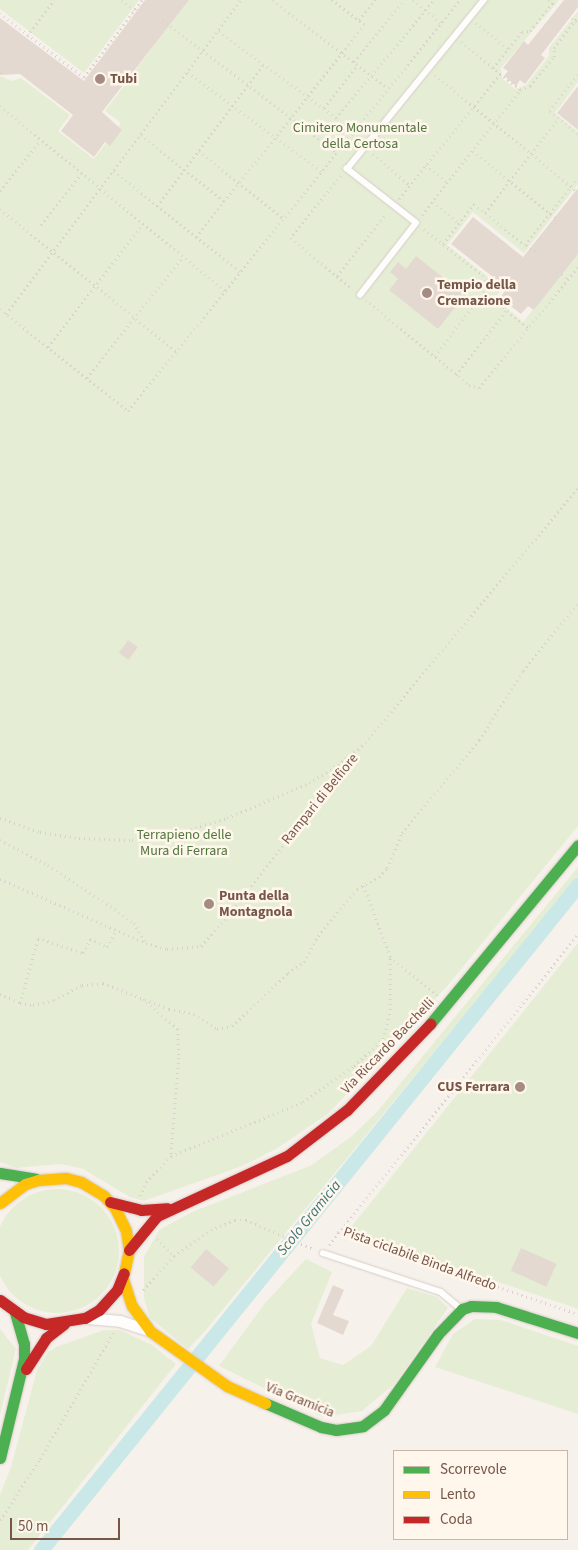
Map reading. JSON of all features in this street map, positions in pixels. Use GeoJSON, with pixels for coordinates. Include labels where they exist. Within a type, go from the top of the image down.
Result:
{"type":"FeatureCollection","features":[{"type":"Feature","properties":{"kind":"main road","name":"Via Riccardo Bacchelli"},"geometry":{"type":"LineString","coordinates":[[129,1250],[147,1225],[172,1207],[242,1178],[304,1146],[370,1089],[449,1004],[578,845]]}},
{"type":"Feature","properties":{"kind":"main road","name":"Via Gramicia"},"geometry":{"type":"LineString","coordinates":[[0,1173],[38,1180]]}},
{"type":"Feature","properties":{"kind":"main road","name":"Via Gramicia"},"geometry":{"type":"LineString","coordinates":[[0,1203],[25,1184],[38,1180],[66,1178],[81,1182],[110,1202],[126,1231],[129,1250],[123,1279],[108,1302],[85,1318],[64,1324],[33,1321],[15,1313],[0,1300]]}},
{"type":"Feature","properties":{"kind":"main road","name":"Via Riccardo Bacchelli"},"geometry":{"type":"LineString","coordinates":[[110,1202],[141,1210],[172,1207]]}},
{"type":"Feature","properties":{"kind":"main road","name":"Via Gramicia"},"geometry":{"type":"LineString","coordinates":[[123,1279],[132,1306],[150,1331],[208,1375],[321,1427],[350,1430],[363,1426],[384,1410],[438,1334],[462,1309]]}},
{"type":"Feature","properties":{"kind":"main road"},"geometry":{"type":"LineString","coordinates":[[462,1309],[471,1306],[496,1307],[578,1333]]}},
{"type":"Feature","properties":{"kind":"main road"},"geometry":{"type":"LineString","coordinates":[[15,1313],[24,1344],[22,1378]]}},
{"type":"Feature","properties":{"kind":"main road"},"geometry":{"type":"LineString","coordinates":[[0,1458],[22,1378],[37,1348],[64,1324]]}},
{"type":"Feature","properties":{"kind":"street","name":"Via Gramicia"},"geometry":{"type":"LineString","coordinates":[[85,1318],[120,1321],[150,1331]]}},
{"type":"Feature","properties":{"kind":"lane"},"geometry":{"type":"LineString","coordinates":[[360,295],[416,223],[347,169],[484,0]]}},
{"type":"Feature","properties":{"kind":"lane"},"geometry":{"type":"LineString","coordinates":[[323,1253],[442,1292],[462,1309]]}},
{"type":"Feature","properties":{"kind":"path"},"geometry":{"type":"LineString","coordinates":[[27,35],[54,0]]}},
{"type":"Feature","properties":{"kind":"path"},"geometry":{"type":"LineString","coordinates":[[122,0],[135,10]]}},
{"type":"Feature","properties":{"kind":"path"},"geometry":{"type":"LineString","coordinates":[[0,13],[84,77],[142,0]]}},
{"type":"Feature","properties":{"kind":"path"},"geometry":{"type":"LineString","coordinates":[[6,314],[219,31],[240,0]]}},
{"type":"Feature","properties":{"kind":"path"},"geometry":{"type":"LineString","coordinates":[[273,0],[388,88]]}},
{"type":"Feature","properties":{"kind":"path"},"geometry":{"type":"LineString","coordinates":[[196,237],[364,25],[332,0]]}},
{"type":"Feature","properties":{"kind":"path"},"geometry":{"type":"LineString","coordinates":[[359,20],[375,0]]}},
{"type":"Feature","properties":{"kind":"path"},"geometry":{"type":"LineString","coordinates":[[354,62],[404,0]]}},
{"type":"Feature","properties":{"kind":"path"},"geometry":{"type":"LineString","coordinates":[[413,0],[441,22]]}},
{"type":"Feature","properties":{"kind":"path"},"geometry":{"type":"LineString","coordinates":[[219,31],[336,118],[434,0]]}},
{"type":"Feature","properties":{"kind":"path"},"geometry":{"type":"LineString","coordinates":[[0,309],[128,411],[460,0]]}},
{"type":"Feature","properties":{"kind":"path"},"geometry":{"type":"LineString","coordinates":[[549,0],[557,6]]}},
{"type":"Feature","properties":{"kind":"path"},"geometry":{"type":"LineString","coordinates":[[493,68],[522,32],[530,31],[554,2]]}},
{"type":"Feature","properties":{"kind":"path"},"geometry":{"type":"LineString","coordinates":[[435,357],[484,292],[487,283],[483,275],[416,223],[520,90],[530,86],[554,57],[554,48],[573,19],[578,16]]}},
{"type":"Feature","properties":{"kind":"path"},"geometry":{"type":"LineString","coordinates":[[469,18],[508,49]]}},
{"type":"Feature","properties":{"kind":"path"},"geometry":{"type":"LineString","coordinates":[[573,19],[578,23]]}},
{"type":"Feature","properties":{"kind":"path"},"geometry":{"type":"LineString","coordinates":[[163,20],[336,152]]}},
{"type":"Feature","properties":{"kind":"path"},"geometry":{"type":"LineString","coordinates":[[454,37],[520,90]]}},
{"type":"Feature","properties":{"kind":"path"},"geometry":{"type":"LineString","coordinates":[[157,206],[264,64]]}},
{"type":"Feature","properties":{"kind":"path"},"geometry":{"type":"LineString","coordinates":[[324,108],[358,65]]}},
{"type":"Feature","properties":{"kind":"path"},"geometry":{"type":"LineString","coordinates":[[428,69],[578,192]]}},
{"type":"Feature","properties":{"kind":"path"},"geometry":{"type":"LineString","coordinates":[[188,72],[321,171]]}},
{"type":"Feature","properties":{"kind":"path"},"geometry":{"type":"LineString","coordinates":[[337,276],[500,74]]}},
{"type":"Feature","properties":{"kind":"path"},"geometry":{"type":"LineString","coordinates":[[578,75],[550,112],[578,134]]}},
{"type":"Feature","properties":{"kind":"path"},"geometry":{"type":"LineString","coordinates":[[0,106],[225,290]]}},
{"type":"Feature","properties":{"kind":"path"},"geometry":{"type":"LineString","coordinates":[[485,213],[559,118]]}},
{"type":"Feature","properties":{"kind":"path"},"geometry":{"type":"LineString","coordinates":[[141,135],[224,201]]}},
{"type":"Feature","properties":{"kind":"path"},"geometry":{"type":"LineString","coordinates":[[0,191],[41,140]]}},
{"type":"Feature","properties":{"kind":"path"},"geometry":{"type":"LineString","coordinates":[[364,147],[410,185]]}},
{"type":"Feature","properties":{"kind":"path"},"geometry":{"type":"LineString","coordinates":[[198,151],[283,218]]}},
{"type":"Feature","properties":{"kind":"path"},"geometry":{"type":"LineString","coordinates":[[473,151],[558,220]]}},
{"type":"Feature","properties":{"kind":"path"},"geometry":{"type":"LineString","coordinates":[[426,165],[448,182]]}},
{"type":"Feature","properties":{"kind":"path"},"geometry":{"type":"LineString","coordinates":[[347,169],[291,238],[474,388],[483,386],[578,267]]}},
{"type":"Feature","properties":{"kind":"path"},"geometry":{"type":"LineString","coordinates":[[114,171],[240,272]]}},
{"type":"Feature","properties":{"kind":"path"},"geometry":{"type":"LineString","coordinates":[[41,225],[82,173]]}},
{"type":"Feature","properties":{"kind":"path"},"geometry":{"type":"LineString","coordinates":[[526,245],[578,178]]}},
{"type":"Feature","properties":{"kind":"path"},"geometry":{"type":"LineString","coordinates":[[432,202],[460,223]]}},
{"type":"Feature","properties":{"kind":"path"},"geometry":{"type":"LineString","coordinates":[[443,244],[474,204],[535,252]]}},
{"type":"Feature","properties":{"kind":"path"},"geometry":{"type":"LineString","coordinates":[[0,209],[176,351]]}},
{"type":"Feature","properties":{"kind":"path"},"geometry":{"type":"LineString","coordinates":[[48,347],[143,224]]}},
{"type":"Feature","properties":{"kind":"path"},"geometry":{"type":"LineString","coordinates":[[87,378],[183,256]]}},
{"type":"Feature","properties":{"kind":"path"},"geometry":{"type":"LineString","coordinates":[[558,271],[568,279]]}},
{"type":"Feature","properties":{"kind":"path"},"geometry":{"type":"LineString","coordinates":[[484,292],[529,328]]}},
{"type":"Feature","properties":{"kind":"path"},"geometry":{"type":"LineString","coordinates":[[456,375],[507,310]]}},
{"type":"Feature","properties":{"kind":"path","name":"Rampari di Belfiore"},"geometry":{"type":"LineString","coordinates":[[0,879],[146,943],[187,949],[201,946],[212,936],[368,739],[578,488]]}},
{"type":"Feature","properties":{"kind":"path"},"geometry":{"type":"LineString","coordinates":[[0,994],[20,1004],[44,1004],[93,982],[118,988],[141,998],[194,1014],[217,1029],[232,1026],[288,973],[304,962],[318,936],[363,885],[379,877],[387,868],[402,833],[479,740],[523,671],[578,603]]}},
{"type":"Feature","properties":{"kind":"path"},"geometry":{"type":"LineString","coordinates":[[0,818],[40,832],[79,838],[132,840],[181,832],[227,818],[308,783],[338,765],[368,739]]}},
{"type":"Feature","properties":{"kind":"path"},"geometry":{"type":"LineString","coordinates":[[0,840],[48,865],[119,912],[134,923],[146,943]]}},
{"type":"Feature","properties":{"kind":"path"},"geometry":{"type":"LineString","coordinates":[[139,1198],[146,1182],[171,1156],[282,1113],[325,1088],[375,1048],[388,1026],[390,957],[363,885]]}},
{"type":"Feature","properties":{"kind":"path"},"geometry":{"type":"LineString","coordinates":[[20,1004],[38,938],[83,953],[90,939],[107,946],[116,931]]}},
{"type":"Feature","properties":{"kind":"path","name":"Pista ciclabile Binda Alfredo"},"geometry":{"type":"LineString","coordinates":[[578,934],[337,1232],[578,1314]]}},
{"type":"Feature","properties":{"kind":"path"},"geometry":{"type":"LineString","coordinates":[[390,957],[449,1004]]}},
{"type":"Feature","properties":{"kind":"path"},"geometry":{"type":"LineString","coordinates":[[141,998],[178,1029],[180,1058],[171,1156]]}},
{"type":"Feature","properties":{"kind":"path"},"geometry":{"type":"LineString","coordinates":[[132,1306],[174,1256],[224,1223],[246,1220],[312,1248]]}},
{"type":"Feature","properties":{"kind":"path"},"geometry":{"type":"LineString","coordinates":[[0,1520],[40,1458],[120,1321]]}},
{"type":"Feature","properties":{"kind":"green space"},"geometry":{"type":"Polygon","coordinates":[[[0,0],[139,0],[84,73],[0,9],[0,0]]]}},
{"type":"Feature","properties":{"kind":"green space"},"geometry":{"type":"Polygon","coordinates":[[[188,0],[559,0],[501,68],[502,78],[515,89],[526,85],[549,56],[549,48],[578,11],[578,82],[555,113],[578,132],[578,184],[524,253],[473,212],[447,245],[502,288],[495,298],[523,322],[578,253],[578,826],[448,985],[329,1113],[276,1149],[242,1166],[144,1201],[130,1197],[83,1169],[61,1164],[16,1168],[0,1162],[0,76],[12,81],[21,78],[70,115],[58,131],[94,159],[121,123],[105,111],[188,0]]]}},
{"type":"Feature","properties":{"kind":"green space"},"geometry":{"type":"Polygon","coordinates":[[[578,867],[578,877],[206,1330],[188,1349],[150,1318],[144,1299],[144,1257],[159,1230],[192,1212],[312,1165],[352,1136],[377,1112],[578,867]]]}},
{"type":"Feature","properties":{"kind":"green space","name":"CUS Ferrara"},"geometry":{"type":"Polygon","coordinates":[[[578,943],[578,1309],[348,1231],[578,943]]]}},
{"type":"Feature","properties":{"kind":"green space"},"geometry":{"type":"Polygon","coordinates":[[[45,1190],[69,1190],[92,1199],[109,1216],[118,1239],[118,1263],[109,1286],[92,1303],[69,1312],[45,1312],[22,1303],[5,1286],[-1,1272],[-1,1230],[5,1216],[22,1199],[45,1190]]]}},
{"type":"Feature","properties":{"kind":"green space"},"geometry":{"type":"Polygon","coordinates":[[[306,1259],[332,1272],[311,1324],[320,1358],[343,1365],[371,1346],[407,1288],[437,1297],[448,1308],[393,1385],[362,1411],[322,1417],[219,1366],[265,1303],[306,1259]]]}},
{"type":"Feature","properties":{"kind":"green space"},"geometry":{"type":"Polygon","coordinates":[[[475,1319],[501,1320],[578,1346],[578,1414],[435,1367],[453,1334],[475,1319]]]}},
{"type":"Feature","properties":{"kind":"green space"},"geometry":{"type":"Polygon","coordinates":[[[0,1329],[16,1349],[0,1415],[0,1329]]]}},
{"type":"Feature","properties":{"kind":"green space"},"geometry":{"type":"Polygon","coordinates":[[[104,1330],[120,1330],[152,1345],[176,1364],[28,1550],[0,1550],[0,1495],[11,1467],[37,1370],[48,1352],[56,1347],[104,1330]]]}},
{"type":"Feature","properties":{"kind":"building"},"geometry":{"type":"Polygon","coordinates":[[[145,0],[189,0],[102,112],[122,130],[110,146],[105,142],[94,157],[61,131],[73,115],[20,74],[0,75],[0,18],[84,81],[145,0]]]}},
{"type":"Feature","properties":{"kind":"building"},"geometry":{"type":"Polygon","coordinates":[[[564,0],[578,0],[578,7],[541,55],[545,58],[525,84],[520,80],[516,86],[504,76],[508,71],[503,68],[524,41],[528,45],[564,0]]]}},
{"type":"Feature","properties":{"kind":"building"},"geometry":{"type":"Polygon","coordinates":[[[578,86],[578,130],[557,113],[578,86]]]}},
{"type":"Feature","properties":{"kind":"building"},"geometry":{"type":"Polygon","coordinates":[[[578,188],[578,254],[534,310],[528,306],[521,314],[500,298],[507,288],[451,244],[473,217],[523,257],[578,188]]]}},
{"type":"Feature","properties":{"kind":"building","name":"Tempio della Cremazione"},"geometry":{"type":"Polygon","coordinates":[[[416,256],[465,295],[438,329],[389,290],[398,279],[390,272],[398,262],[406,269],[416,256]]]}},
{"type":"Feature","properties":{"kind":"building"},"geometry":{"type":"Polygon","coordinates":[[[128,640],[138,647],[129,660],[119,653],[128,640]]]}},
{"type":"Feature","properties":{"kind":"building"},"geometry":{"type":"Polygon","coordinates":[[[521,1248],[557,1264],[546,1287],[511,1271],[521,1248]]]}},
{"type":"Feature","properties":{"kind":"building"},"geometry":{"type":"Polygon","coordinates":[[[206,1249],[229,1268],[214,1287],[191,1267],[206,1249]]]}},
{"type":"Feature","properties":{"kind":"building"},"geometry":{"type":"Polygon","coordinates":[[[333,1285],[344,1290],[333,1315],[349,1321],[343,1335],[317,1323],[333,1285]]]}},
{"type":"Feature","properties":{"kind":"waterway","name":"Scolo Gramicia"},"geometry":{"type":"LineString","coordinates":[[41,1550],[578,885]]}},
{"type":"Feature","properties":{"kind":"traffic: fast"},"geometry":{"type":"LineString","coordinates":[[430,1024],[578,845]]}},
{"type":"Feature","properties":{"kind":"traffic: fast"},"geometry":{"type":"LineString","coordinates":[[0,1173],[36,1179]]}},
{"type":"Feature","properties":{"kind":"traffic: fast"},"geometry":{"type":"LineString","coordinates":[[265,1403],[321,1427],[336,1430],[363,1426],[384,1410],[438,1334],[462,1309],[471,1306],[496,1307],[578,1333]]}},
{"type":"Feature","properties":{"kind":"traffic: fast"},"geometry":{"type":"LineString","coordinates":[[0,1458],[24,1359],[24,1344],[15,1313]]}},
{"type":"Feature","properties":{"kind":"traffic: slow"},"geometry":{"type":"LineString","coordinates":[[0,1203],[25,1184],[38,1180],[66,1178],[81,1182],[104,1196],[115,1208],[126,1231],[129,1250],[124,1273]]}},
{"type":"Feature","properties":{"kind":"traffic: slow"},"geometry":{"type":"LineString","coordinates":[[123,1279],[132,1306],[150,1331],[227,1386],[265,1403]]}},
{"type":"Feature","properties":{"kind":"traffic: jam"},"geometry":{"type":"LineString","coordinates":[[129,1250],[157,1216],[287,1156],[347,1110],[430,1024]]}},
{"type":"Feature","properties":{"kind":"traffic: jam"},"geometry":{"type":"LineString","coordinates":[[110,1202],[141,1210],[167,1208]]}},
{"type":"Feature","properties":{"kind":"traffic: jam"},"geometry":{"type":"LineString","coordinates":[[0,1300],[23,1317],[46,1324],[85,1318],[99,1310],[117,1290],[124,1273]]}},
{"type":"Feature","properties":{"kind":"traffic: jam"},"geometry":{"type":"LineString","coordinates":[[26,1369],[46,1338],[64,1324]]}},
{"type":"Feature","properties":{"kind":"place","name":"Tubi"},"geometry":{"type":"Point","coordinates":[100,79]}},
{"type":"Feature","properties":{"kind":"place","name":"Tempio della Cremazione"},"geometry":{"type":"Point","coordinates":[427,293]}},
{"type":"Feature","properties":{"kind":"place","name":"Punta della Montagnola"},"geometry":{"type":"Point","coordinates":[209,904]}},
{"type":"Feature","properties":{"kind":"place","name":"CUS Ferrara"},"geometry":{"type":"Point","coordinates":[520,1087]}},
{"type":"Feature","properties":{"kind":"park label","name":"Cimitero Monumentale della Certosa"},"geometry":{"type":"Point","coordinates":[360,136]}},
{"type":"Feature","properties":{"kind":"park label","name":"Terrapieno delle Mura di Ferrara"},"geometry":{"type":"Point","coordinates":[184,844]}}]}
